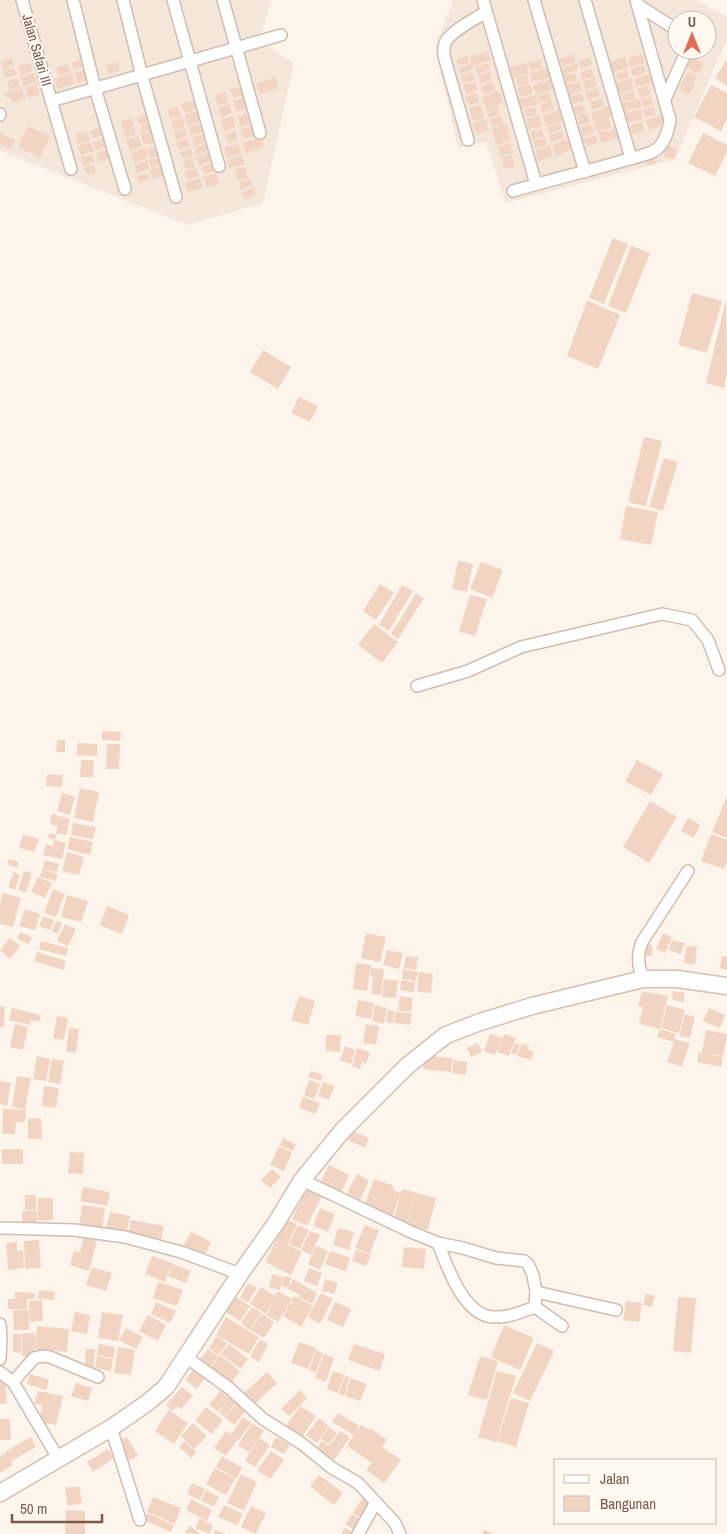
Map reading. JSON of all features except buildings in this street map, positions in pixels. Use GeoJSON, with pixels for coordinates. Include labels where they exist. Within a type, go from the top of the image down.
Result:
{"type":"FeatureCollection","features":[{"type":"Feature","properties":{"kind":"street","name":"Jalan Safari III"},"geometry":{"type":"LineString","coordinates":[[22,0],[71,169]]}},
{"type":"Feature","properties":{"kind":"street"},"geometry":{"type":"LineString","coordinates":[[73,0],[95,88],[125,188]]}},
{"type":"Feature","properties":{"kind":"street"},"geometry":{"type":"LineString","coordinates":[[123,0],[176,197]]}},
{"type":"Feature","properties":{"kind":"street"},"geometry":{"type":"LineString","coordinates":[[173,0],[219,166]]}},
{"type":"Feature","properties":{"kind":"street"},"geometry":{"type":"LineString","coordinates":[[223,0],[260,133]]}},
{"type":"Feature","properties":{"kind":"street"},"geometry":{"type":"LineString","coordinates":[[483,0],[536,184]]}},
{"type":"Feature","properties":{"kind":"street"},"geometry":{"type":"LineString","coordinates":[[534,0],[585,172]]}},
{"type":"Feature","properties":{"kind":"street"},"geometry":{"type":"LineString","coordinates":[[584,0],[631,158]]}},
{"type":"Feature","properties":{"kind":"street"},"geometry":{"type":"LineString","coordinates":[[637,2],[667,23]]}},
{"type":"Feature","properties":{"kind":"street"},"geometry":{"type":"LineString","coordinates":[[513,191],[631,158],[656,150],[662,145],[670,120],[637,2]]}},
{"type":"Feature","properties":{"kind":"street"},"geometry":{"type":"LineString","coordinates":[[468,140],[444,56],[444,48],[446,41],[452,35],[486,12]]}},
{"type":"Feature","properties":{"kind":"street"},"geometry":{"type":"LineString","coordinates":[[51,101],[281,35]]}},
{"type":"Feature","properties":{"kind":"street"},"geometry":{"type":"LineString","coordinates":[[665,99],[683,60]]}},
{"type":"Feature","properties":{"kind":"street"},"geometry":{"type":"LineString","coordinates":[[417,686],[468,671],[521,647],[662,614],[692,620],[708,640],[719,670]]}},
{"type":"Feature","properties":{"kind":"street"},"geometry":{"type":"LineString","coordinates":[[641,973],[638,951],[645,935],[688,871]]}},
{"type":"Feature","properties":{"kind":"street"},"geometry":{"type":"LineString","coordinates":[[0,1493],[111,1428],[166,1387],[276,1223],[302,1180],[342,1130],[407,1066],[446,1035],[480,1022],[641,973],[727,986]]}},
{"type":"Feature","properties":{"kind":"street"},"geometry":{"type":"LineString","coordinates":[[302,1180],[438,1243],[496,1258],[524,1261],[531,1269],[536,1292],[535,1307]]}},
{"type":"Feature","properties":{"kind":"street"},"geometry":{"type":"LineString","coordinates":[[0,1228],[74,1230],[125,1237],[181,1252],[240,1274]]}},
{"type":"Feature","properties":{"kind":"street"},"geometry":{"type":"LineString","coordinates":[[438,1243],[459,1291],[480,1312],[492,1317],[501,1317],[535,1307]]}},
{"type":"Feature","properties":{"kind":"street"},"geometry":{"type":"LineString","coordinates":[[536,1292],[616,1310]]}},
{"type":"Feature","properties":{"kind":"street"},"geometry":{"type":"LineString","coordinates":[[535,1307],[562,1326]]}},
{"type":"Feature","properties":{"kind":"street"},"geometry":{"type":"LineString","coordinates":[[0,1324],[0,1359]]}},
{"type":"Feature","properties":{"kind":"street"},"geometry":{"type":"LineString","coordinates":[[12,1382],[34,1358],[42,1356],[50,1357],[98,1377]]}},
{"type":"Feature","properties":{"kind":"street"},"geometry":{"type":"LineString","coordinates":[[186,1357],[229,1388],[263,1419],[301,1443],[332,1468],[358,1483],[394,1523],[400,1534]]}},
{"type":"Feature","properties":{"kind":"street"},"geometry":{"type":"LineString","coordinates":[[0,1372],[12,1382],[58,1458]]}},
{"type":"Feature","properties":{"kind":"street"},"geometry":{"type":"LineString","coordinates":[[111,1428],[140,1520]]}},
{"type":"Feature","properties":{"kind":"street"},"geometry":{"type":"LineString","coordinates":[[358,1534],[376,1502]]}},
{"type":"Feature","properties":{"kind":"shaded area"},"geometry":{"type":"Polygon","coordinates":[[[0,0],[272,0],[259,40],[294,63],[263,203],[188,225],[0,151],[0,0]]]}},
{"type":"Feature","properties":{"kind":"shaded area"},"geometry":{"type":"Polygon","coordinates":[[[453,0],[696,0],[714,10],[667,10],[667,60],[717,60],[717,12],[727,17],[727,39],[675,159],[506,203],[486,142],[458,148],[435,48],[453,0]]]}}]}
